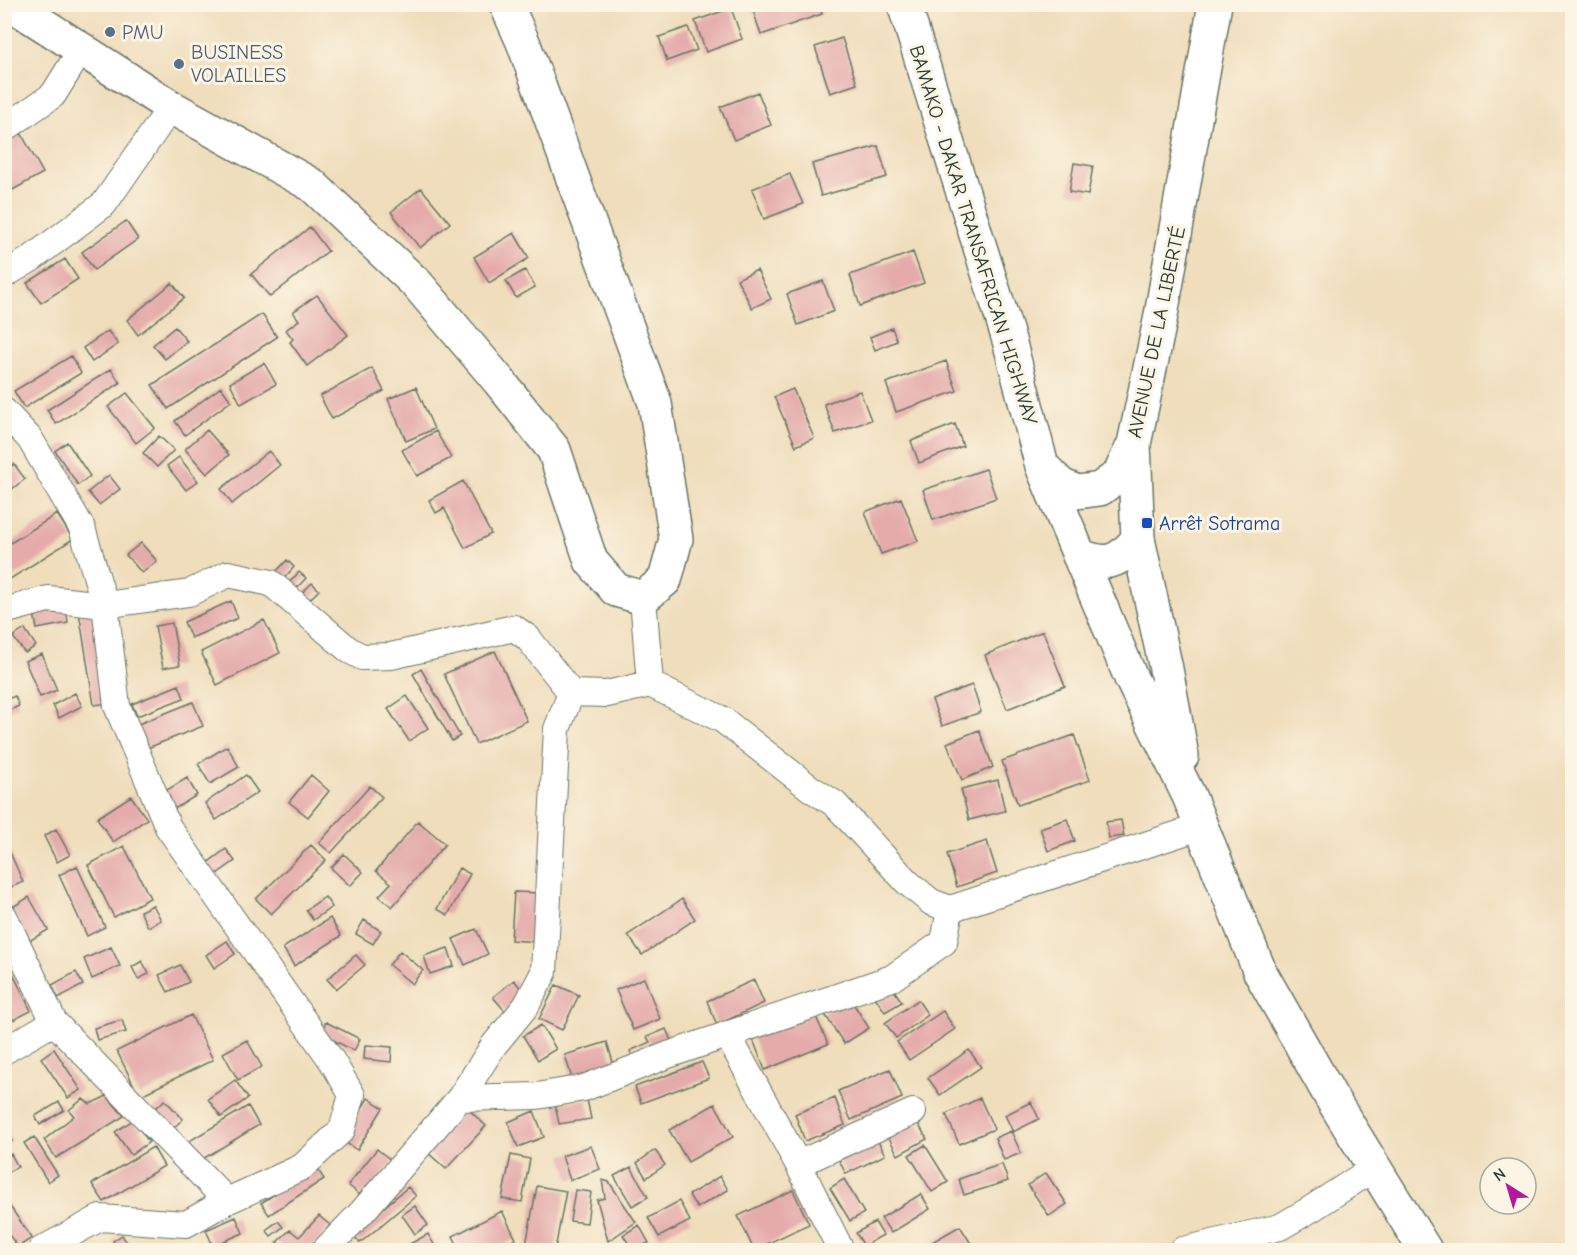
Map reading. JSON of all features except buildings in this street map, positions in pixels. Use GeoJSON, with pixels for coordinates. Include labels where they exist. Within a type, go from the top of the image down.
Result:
{"type":"FeatureCollection","features":[{"type":"Feature","properties":{"kind":"main road"},"geometry":{"type":"LineString","coordinates":[[11,4],[171,107],[312,185],[418,285],[554,450],[591,561],[616,590],[643,598],[665,580],[676,539],[655,403],[523,42],[506,4]]}},
{"type":"Feature","properties":{"kind":"main road","name":"BAMAKO - DAKAR TRANSAFRICAN HIGHWAY"},"geometry":{"type":"LineString","coordinates":[[904,4],[1010,340],[1042,466]]}},
{"type":"Feature","properties":{"kind":"main road","name":"AVENUE DE LA LIBERTÉ"},"geometry":{"type":"LineString","coordinates":[[1042,466],[1061,485],[1077,492],[1100,489],[1119,475],[1134,444],[1164,300],[1215,4]]}},
{"type":"Feature","properties":{"kind":"main road"},"geometry":{"type":"LineString","coordinates":[[1134,444],[1138,539],[1166,669],[1189,796]]}},
{"type":"Feature","properties":{"kind":"main road"},"geometry":{"type":"LineString","coordinates":[[1042,466],[1131,678],[1189,796],[1260,972],[1330,1097],[1425,1251]]}},
{"type":"Feature","properties":{"kind":"main road"},"geometry":{"type":"LineString","coordinates":[[1079,555],[1105,563],[1117,559],[1138,539]]}},
{"type":"Feature","properties":{"kind":"street"},"geometry":{"type":"LineString","coordinates":[[4,129],[53,95],[81,50]]}},
{"type":"Feature","properties":{"kind":"street"},"geometry":{"type":"LineString","coordinates":[[4,275],[31,259],[104,204],[171,107]]}},
{"type":"Feature","properties":{"kind":"street"},"geometry":{"type":"LineString","coordinates":[[4,411],[30,439],[82,528],[105,605],[117,706],[168,827],[332,1061],[352,1095],[342,1130],[302,1167],[227,1201],[186,1224],[99,1218],[41,1251]]}},
{"type":"Feature","properties":{"kind":"street"},"geometry":{"type":"LineString","coordinates":[[4,611],[48,599],[105,605],[189,593],[228,574],[271,583],[349,650],[362,657],[391,656],[513,628],[528,638],[570,693]]}},
{"type":"Feature","properties":{"kind":"street"},"geometry":{"type":"LineString","coordinates":[[643,598],[650,684]]}},
{"type":"Feature","properties":{"kind":"street"},"geometry":{"type":"LineString","coordinates":[[570,693],[606,694],[650,684],[723,720],[810,788],[835,804],[907,882],[931,902],[950,909],[1200,827]]}},
{"type":"Feature","properties":{"kind":"street"},"geometry":{"type":"LineString","coordinates":[[325,1251],[362,1212],[460,1098],[494,1045],[526,1006],[544,972],[557,729],[570,693]]}},
{"type":"Feature","properties":{"kind":"street"},"geometry":{"type":"LineString","coordinates":[[460,1098],[537,1096],[584,1088],[668,1054],[892,978],[944,942],[950,909]]}},
{"type":"Feature","properties":{"kind":"street"},"geometry":{"type":"LineString","coordinates":[[4,916],[54,1022],[227,1201]]}},
{"type":"Feature","properties":{"kind":"street"},"geometry":{"type":"LineString","coordinates":[[4,1051],[54,1022]]}},
{"type":"Feature","properties":{"kind":"street"},"geometry":{"type":"LineString","coordinates":[[727,1034],[798,1164],[841,1251]]}},
{"type":"Feature","properties":{"kind":"street"},"geometry":{"type":"LineString","coordinates":[[798,1164],[913,1112]]}},
{"type":"Feature","properties":{"kind":"street"},"geometry":{"type":"LineString","coordinates":[[1183,1251],[1280,1227],[1374,1168]]}},
{"type":"Feature","properties":{"kind":"place","name":"PMU"},"geometry":{"type":"Point","coordinates":[110,32]}},
{"type":"Feature","properties":{"kind":"place","name":"BUSINESS VOLAILLES"},"geometry":{"type":"Point","coordinates":[179,64]}},
{"type":"Feature","properties":{"kind":"place","name":"Arrêt Sotrama"},"geometry":{"type":"Point","coordinates":[1147,523]}}]}
